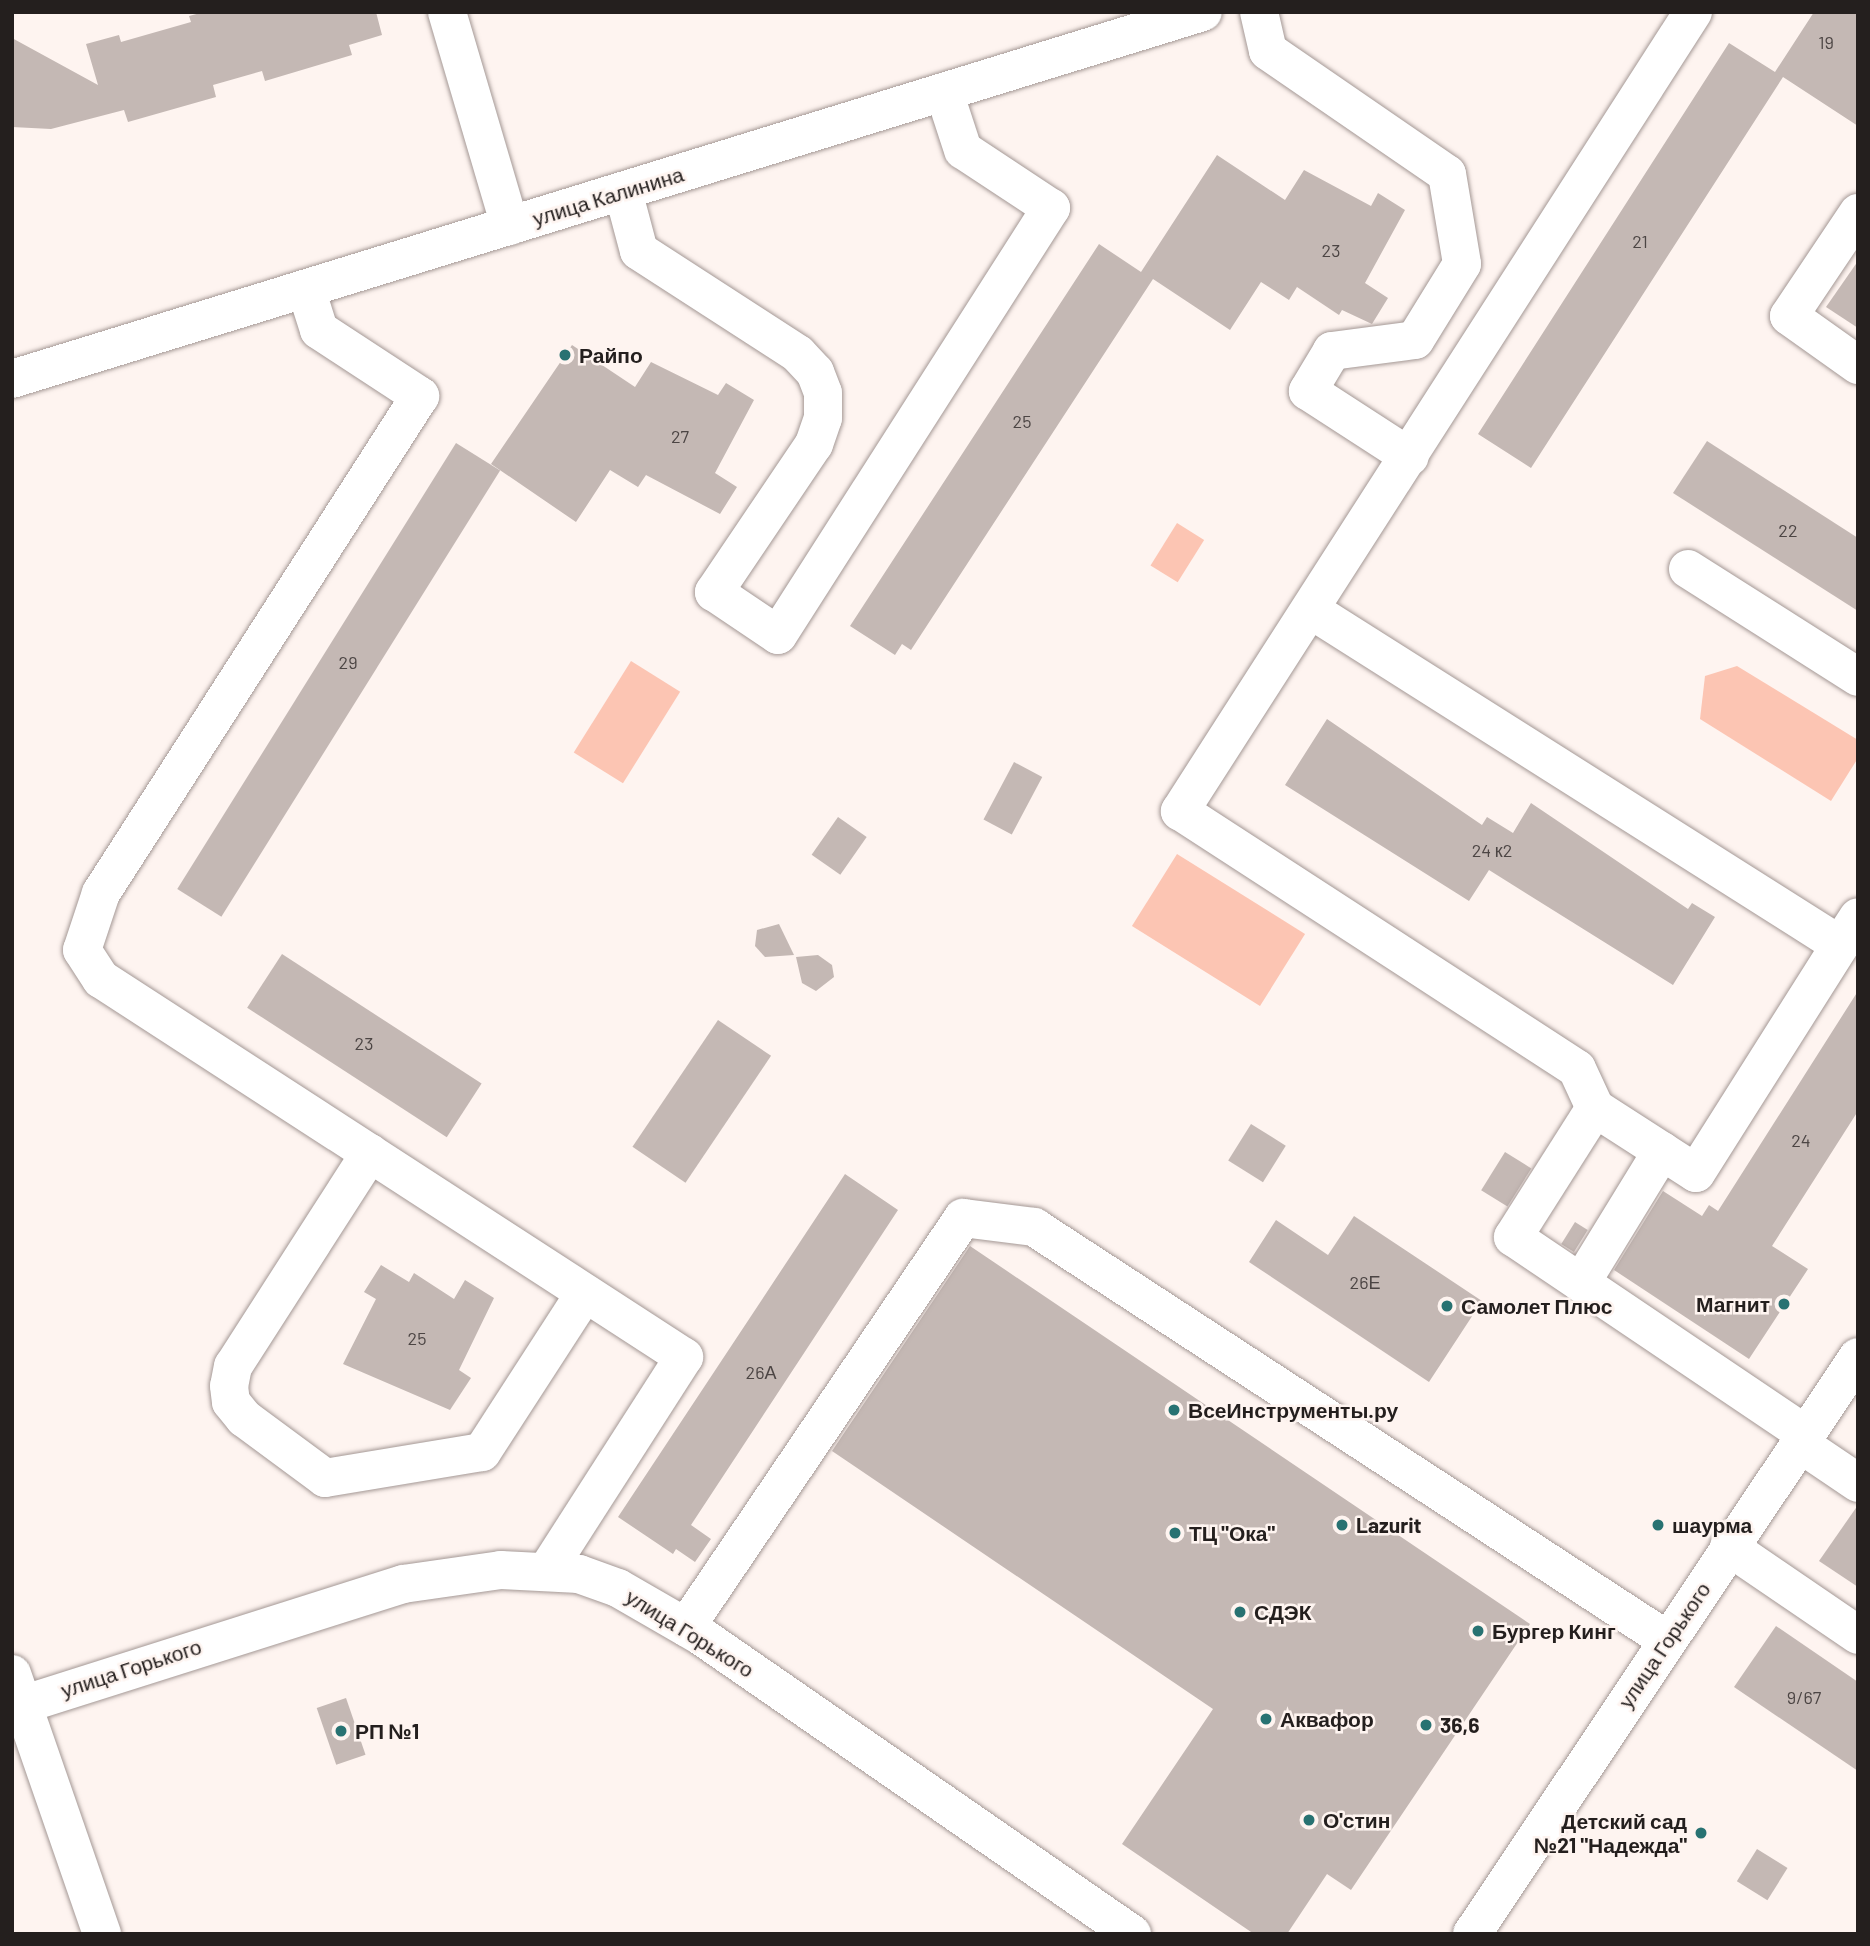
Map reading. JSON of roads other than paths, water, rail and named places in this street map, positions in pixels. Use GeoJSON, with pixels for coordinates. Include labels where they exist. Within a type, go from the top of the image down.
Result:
{"type":"FeatureCollection","features":[{"type":"Feature","properties":{"kind":"street"},"geometry":{"type":"LineString","coordinates":[[447,12],[510,226]]}},
{"type":"Feature","properties":{"kind":"street"},"geometry":{"type":"LineString","coordinates":[[1259,12],[1268,51],[1447,174],[1462,264],[1415,340],[1332,351],[1308,391],[1410,457]]}},
{"type":"Feature","properties":{"kind":"street"},"geometry":{"type":"LineString","coordinates":[[1311,610],[1849,931],[1696,1173],[1595,1108],[1577,1069],[1180,811],[1410,457],[1693,12]]}},
{"type":"Feature","properties":{"kind":"street","name":"улица Калинина"},"geometry":{"type":"LineString","coordinates":[[12,379],[1188,15]]}},
{"type":"Feature","properties":{"kind":"street"},"geometry":{"type":"LineString","coordinates":[[623,191],[639,251],[798,354],[823,393],[823,418],[814,444],[715,592],[778,635],[1051,208],[963,150],[944,92]]}},
{"type":"Feature","properties":{"kind":"street"},"geometry":{"type":"LineString","coordinates":[[1858,213],[1789,316],[1858,365]]}},
{"type":"Feature","properties":{"kind":"street"},"geometry":{"type":"LineString","coordinates":[[306,289],[319,330],[420,396],[102,893],[82,950],[101,978],[684,1357],[547,1570]]}},
{"type":"Feature","properties":{"kind":"street"},"geometry":{"type":"LineString","coordinates":[[1688,569],[1858,677]]}},
{"type":"Feature","properties":{"kind":"street"},"geometry":{"type":"LineString","coordinates":[[1595,1108],[1513,1237],[1802,1438],[1858,1482]]}},
{"type":"Feature","properties":{"kind":"street"},"geometry":{"type":"LineString","coordinates":[[1581,1283],[1662,1152]]}},
{"type":"Feature","properties":{"kind":"street"},"geometry":{"type":"LineString","coordinates":[[370,1153],[233,1366],[229,1386],[231,1402],[244,1418],[325,1478],[482,1452],[585,1293]]}},
{"type":"Feature","properties":{"kind":"street"},"geometry":{"type":"LineString","coordinates":[[686,1627],[963,1217],[1034,1227],[1667,1640]]}},
{"type":"Feature","properties":{"kind":"street","name":"улица Горького"},"geometry":{"type":"LineString","coordinates":[[1472,1934],[1858,1357]]}},
{"type":"Feature","properties":{"kind":"street"},"geometry":{"type":"LineString","coordinates":[[1729,1547],[1858,1635]]}},
{"type":"Feature","properties":{"kind":"street","name":"улица Горького"},"geometry":{"type":"LineString","coordinates":[[15,1695],[403,1584],[501,1570],[547,1570],[618,1588],[686,1627],[1132,1934]]}},
{"type":"Feature","properties":{"kind":"street"},"geometry":{"type":"LineString","coordinates":[[15,1695],[102,1934]]}},
{"type":"Feature","properties":{"kind":"place","name":"Райпо"},"geometry":{"type":"Point","coordinates":[565,355]}},
{"type":"Feature","properties":{"kind":"place","name":"Магнит"},"geometry":{"type":"Point","coordinates":[1784,1304]}},
{"type":"Feature","properties":{"kind":"place","name":"Самолет Плюс"},"geometry":{"type":"Point","coordinates":[1447,1306]}},
{"type":"Feature","properties":{"kind":"place","name":"ВсеИнструменты.ру"},"geometry":{"type":"Point","coordinates":[1174,1410]}},
{"type":"Feature","properties":{"kind":"place","name":"Lazurit"},"geometry":{"type":"Point","coordinates":[1342,1525]}},
{"type":"Feature","properties":{"kind":"place","name":"шаурма"},"geometry":{"type":"Point","coordinates":[1658,1525]}},
{"type":"Feature","properties":{"kind":"place","name":"ТЦ \"Ока\""},"geometry":{"type":"Point","coordinates":[1175,1533]}},
{"type":"Feature","properties":{"kind":"place","name":"СДЭК"},"geometry":{"type":"Point","coordinates":[1240,1612]}},
{"type":"Feature","properties":{"kind":"place","name":"Бургер Кинг"},"geometry":{"type":"Point","coordinates":[1478,1631]}},
{"type":"Feature","properties":{"kind":"place","name":"Аквафор"},"geometry":{"type":"Point","coordinates":[1266,1719]}},
{"type":"Feature","properties":{"kind":"place","name":"36,6"},"geometry":{"type":"Point","coordinates":[1426,1725]}},
{"type":"Feature","properties":{"kind":"place","name":"РП №1"},"geometry":{"type":"Point","coordinates":[341,1731]}},
{"type":"Feature","properties":{"kind":"place","name":"О'стин"},"geometry":{"type":"Point","coordinates":[1309,1820]}},
{"type":"Feature","properties":{"kind":"place","name":"Детский сад №21 \"Надежда\""},"geometry":{"type":"Point","coordinates":[1701,1833]}}]}
